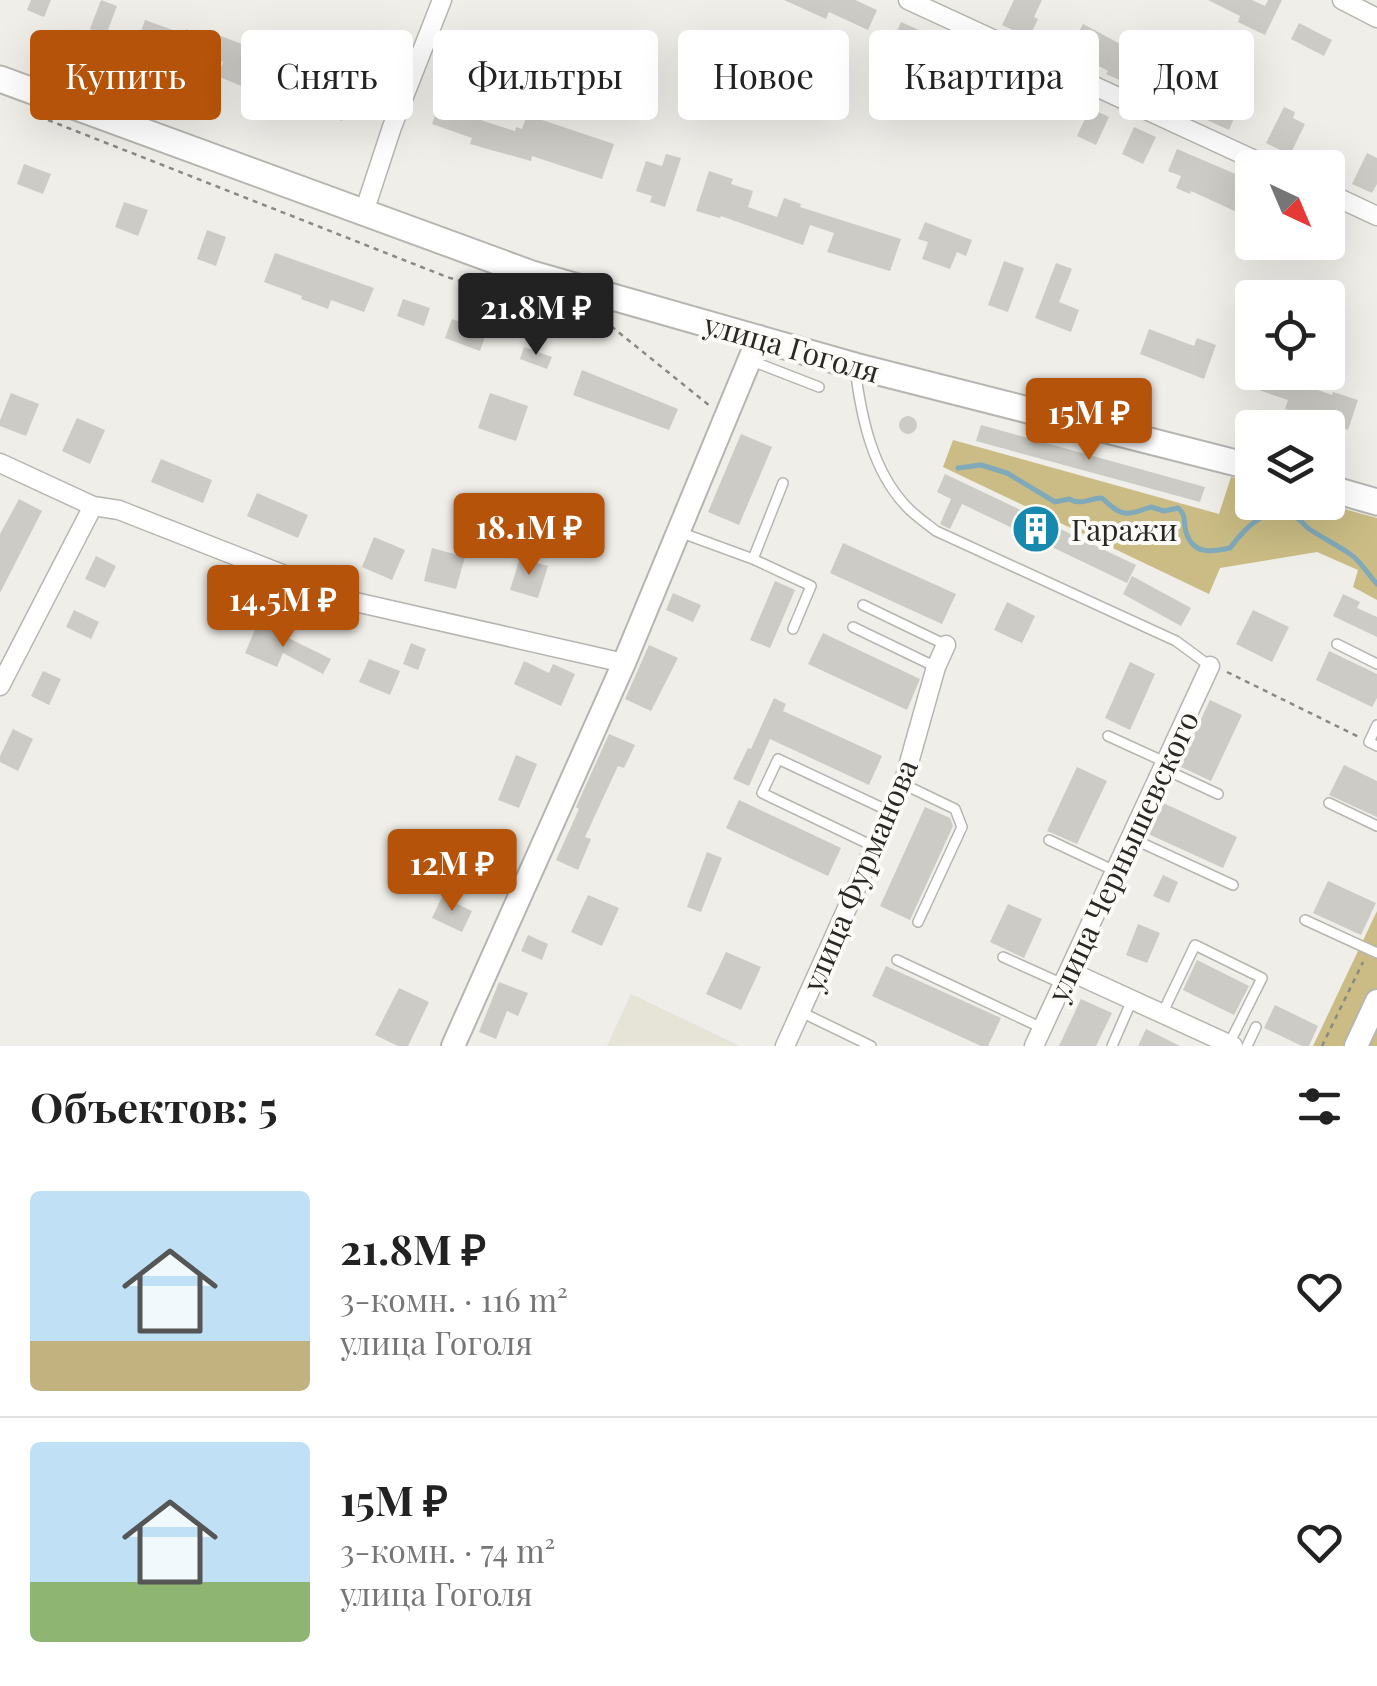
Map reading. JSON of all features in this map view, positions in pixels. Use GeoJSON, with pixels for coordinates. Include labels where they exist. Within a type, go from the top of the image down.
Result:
{"type":"FeatureCollection","features":[{"type":"Feature","properties":{"kind":"main road","name":"улица Гоголя"},"geometry":{"type":"LineString","coordinates":[[0,79],[532,274],[755,349],[855,366],[1235,463]]}},
{"type":"Feature","properties":{"kind":"main road"},"geometry":{"type":"LineString","coordinates":[[1345,493],[1377,502]]}},
{"type":"Feature","properties":{"kind":"street"},"geometry":{"type":"LineString","coordinates":[[364,212],[441,0]]}},
{"type":"Feature","properties":{"kind":"street"},"geometry":{"type":"LineString","coordinates":[[908,0],[1235,151]]}},
{"type":"Feature","properties":{"kind":"street"},"geometry":{"type":"LineString","coordinates":[[1342,0],[1377,18]]}},
{"type":"Feature","properties":{"kind":"street"},"geometry":{"type":"LineString","coordinates":[[1345,201],[1377,216]]}},
{"type":"Feature","properties":{"kind":"street"},"geometry":{"type":"LineString","coordinates":[[453,1046],[624,663],[755,349]]}},
{"type":"Feature","properties":{"kind":"street"},"geometry":{"type":"LineString","coordinates":[[0,464],[93,506],[119,510],[351,601],[624,663]]}},
{"type":"Feature","properties":{"kind":"street"},"geometry":{"type":"LineString","coordinates":[[0,686],[93,506]]}},
{"type":"Feature","properties":{"kind":"street","name":"улица Фурманова"},"geometry":{"type":"LineString","coordinates":[[785,1046],[903,784],[936,667],[946,645]]}},
{"type":"Feature","properties":{"kind":"street","name":"улица Чернышевского"},"geometry":{"type":"LineString","coordinates":[[1038,1037],[1210,666]]}},
{"type":"Feature","properties":{"kind":"street"},"geometry":{"type":"LineString","coordinates":[[1066,978],[1132,1000],[1236,1045]]}},
{"type":"Feature","properties":{"kind":"street"},"geometry":{"type":"LineString","coordinates":[[1356,1046],[1377,1001]]}},
{"type":"Feature","properties":{"kind":"lane"},"geometry":{"type":"LineString","coordinates":[[755,349],[819,387]]}},
{"type":"Feature","properties":{"kind":"lane"},"geometry":{"type":"LineString","coordinates":[[855,366],[861,412],[882,472],[906,506],[936,531],[1176,641],[1210,666]]}},
{"type":"Feature","properties":{"kind":"lane"},"geometry":{"type":"LineString","coordinates":[[753,560],[783,483]]}},
{"type":"Feature","properties":{"kind":"lane"},"geometry":{"type":"LineString","coordinates":[[679,532],[812,586],[793,629]]}},
{"type":"Feature","properties":{"kind":"lane"},"geometry":{"type":"LineString","coordinates":[[863,605],[946,645]]}},
{"type":"Feature","properties":{"kind":"lane"},"geometry":{"type":"LineString","coordinates":[[853,627],[936,667]]}},
{"type":"Feature","properties":{"kind":"lane"},"geometry":{"type":"LineString","coordinates":[[1337,644],[1377,664]]}},
{"type":"Feature","properties":{"kind":"lane"},"geometry":{"type":"LineString","coordinates":[[1373,744],[1377,726]]}},
{"type":"Feature","properties":{"kind":"lane"},"geometry":{"type":"LineString","coordinates":[[1108,736],[1218,794]]}},
{"type":"Feature","properties":{"kind":"lane"},"geometry":{"type":"LineString","coordinates":[[875,847],[762,793],[778,759],[890,812]]}},
{"type":"Feature","properties":{"kind":"lane"},"geometry":{"type":"LineString","coordinates":[[903,784],[955,809],[962,827],[918,922]]}},
{"type":"Feature","properties":{"kind":"lane"},"geometry":{"type":"LineString","coordinates":[[1329,803],[1377,826]]}},
{"type":"Feature","properties":{"kind":"lane"},"geometry":{"type":"LineString","coordinates":[[1130,838],[1233,885]]}},
{"type":"Feature","properties":{"kind":"lane"},"geometry":{"type":"LineString","coordinates":[[1049,840],[1115,871]]}},
{"type":"Feature","properties":{"kind":"lane"},"geometry":{"type":"LineString","coordinates":[[1305,920],[1373,951]]}},
{"type":"Feature","properties":{"kind":"lane"},"geometry":{"type":"LineString","coordinates":[[1162,1014],[1195,945],[1262,978],[1236,1045]]}},
{"type":"Feature","properties":{"kind":"lane"},"geometry":{"type":"LineString","coordinates":[[1003,957],[1066,978]]}},
{"type":"Feature","properties":{"kind":"lane"},"geometry":{"type":"LineString","coordinates":[[896,960],[1038,1037]]}},
{"type":"Feature","properties":{"kind":"lane"},"geometry":{"type":"LineString","coordinates":[[1112,1046],[1132,1000]]}},
{"type":"Feature","properties":{"kind":"lane"},"geometry":{"type":"LineString","coordinates":[[801,1012],[865,1045]]}},
{"type":"Feature","properties":{"kind":"lane"},"geometry":{"type":"LineString","coordinates":[[1236,1045],[1256,1027]]}},
{"type":"Feature","properties":{"kind":"path"},"geometry":{"type":"LineString","coordinates":[[48,120],[447,277],[612,327],[726,419]]}},
{"type":"Feature","properties":{"kind":"path"},"geometry":{"type":"LineString","coordinates":[[1210,666],[1373,744]]}},
{"type":"Feature","properties":{"kind":"path"},"geometry":{"type":"LineString","coordinates":[[1322,1046],[1373,951]]}},
{"type":"Feature","properties":{"kind":"shaded area"},"geometry":{"type":"Polygon","coordinates":[[[953,440],[1219,514],[1231,477],[1235,478],[1235,520],[1345,520],[1345,509],[1377,518],[1377,600],[1353,587],[1358,570],[1317,552],[1220,568],[1209,594],[943,467],[953,440]]]}},
{"type":"Feature","properties":{"kind":"shaded area"},"geometry":{"type":"Polygon","coordinates":[[[1377,911],[1377,1046],[1313,1046],[1377,911]]]}},
{"type":"Feature","properties":{"kind":"shaded area"},"geometry":{"type":"Polygon","coordinates":[[[631,994],[740,1046],[607,1046],[631,994]]]}},
{"type":"Feature","properties":{"kind":"building"},"geometry":{"type":"Polygon","coordinates":[[[31,0],[51,0],[44,17],[27,10],[31,0]]]}},
{"type":"Feature","properties":{"kind":"building"},"geometry":{"type":"Polygon","coordinates":[[[101,0],[117,6],[108,30],[90,29],[101,0]]]}},
{"type":"Feature","properties":{"kind":"building"},"geometry":{"type":"Polygon","coordinates":[[[784,0],[855,0],[877,10],[868,30],[829,12],[826,19],[784,0]]]}},
{"type":"Feature","properties":{"kind":"building"},"geometry":{"type":"Polygon","coordinates":[[[1014,0],[1042,0],[1033,30],[1012,30],[1002,25],[1014,0]]]}},
{"type":"Feature","properties":{"kind":"building"},"geometry":{"type":"Polygon","coordinates":[[[1208,0],[1252,0],[1265,6],[1268,0],[1282,0],[1265,35],[1238,22],[1240,16],[1208,0]]]}},
{"type":"Feature","properties":{"kind":"building"},"geometry":{"type":"Polygon","coordinates":[[[145,20],[173,30],[141,30],[145,20]]]}},
{"type":"Feature","properties":{"kind":"building"},"geometry":{"type":"Polygon","coordinates":[[[901,22],[919,30],[898,30],[901,22]]]}},
{"type":"Feature","properties":{"kind":"building"},"geometry":{"type":"Polygon","coordinates":[[[1299,23],[1332,40],[1324,56],[1291,39],[1299,23]]]}},
{"type":"Feature","properties":{"kind":"building"},"geometry":{"type":"Polygon","coordinates":[[[1099,33],[1119,43],[1119,80],[1106,74],[1108,71],[1099,66],[1099,33]]]}},
{"type":"Feature","properties":{"kind":"building"},"geometry":{"type":"Polygon","coordinates":[[[221,36],[241,44],[241,86],[221,78],[221,36]]]}},
{"type":"Feature","properties":{"kind":"building"},"geometry":{"type":"Polygon","coordinates":[[[1284,107],[1295,112],[1293,118],[1305,124],[1292,150],[1280,150],[1266,143],[1284,107]]]}},
{"type":"Feature","properties":{"kind":"building"},"geometry":{"type":"Polygon","coordinates":[[[1099,112],[1109,117],[1096,145],[1077,136],[1084,120],[1099,120],[1099,112]]]}},
{"type":"Feature","properties":{"kind":"building"},"geometry":{"type":"Polygon","coordinates":[[[433,120],[481,120],[515,131],[516,127],[522,129],[525,120],[542,120],[614,144],[602,179],[532,156],[531,161],[470,144],[472,138],[432,124],[433,120]]]}},
{"type":"Feature","properties":{"kind":"building"},"geometry":{"type":"Polygon","coordinates":[[[1207,120],[1233,120],[1229,130],[1207,120]]]}},
{"type":"Feature","properties":{"kind":"building"},"geometry":{"type":"Polygon","coordinates":[[[1134,127],[1156,137],[1143,164],[1122,154],[1134,127]]]}},
{"type":"Feature","properties":{"kind":"building"},"geometry":{"type":"Polygon","coordinates":[[[1177,149],[1235,174],[1235,211],[1176,188],[1181,176],[1168,171],[1177,149]]]}},
{"type":"Feature","properties":{"kind":"building"},"geometry":{"type":"Polygon","coordinates":[[[1367,153],[1377,158],[1377,184],[1372,193],[1352,184],[1367,153]]]}},
{"type":"Feature","properties":{"kind":"building"},"geometry":{"type":"Polygon","coordinates":[[[666,154],[681,158],[665,207],[650,202],[652,196],[636,191],[646,161],[662,166],[666,154]]]}},
{"type":"Feature","properties":{"kind":"building"},"geometry":{"type":"Polygon","coordinates":[[[24,164],[51,174],[43,194],[17,184],[24,164]]]}},
{"type":"Feature","properties":{"kind":"building"},"geometry":{"type":"Polygon","coordinates":[[[709,171],[753,191],[748,207],[777,217],[784,198],[801,204],[800,207],[901,239],[890,271],[827,252],[834,233],[810,225],[803,245],[696,211],[709,171]]]}},
{"type":"Feature","properties":{"kind":"building"},"geometry":{"type":"Polygon","coordinates":[[[124,202],[148,210],[138,236],[115,227],[124,202]]]}},
{"type":"Feature","properties":{"kind":"building"},"geometry":{"type":"Polygon","coordinates":[[[925,222],[972,240],[966,256],[957,252],[950,269],[922,259],[928,242],[918,239],[925,222]]]}},
{"type":"Feature","properties":{"kind":"building"},"geometry":{"type":"Polygon","coordinates":[[[207,230],[226,237],[216,266],[197,259],[207,230]]]}},
{"type":"Feature","properties":{"kind":"building"},"geometry":{"type":"Polygon","coordinates":[[[275,253],[374,288],[364,312],[331,300],[328,309],[264,282],[275,253]]]}},
{"type":"Feature","properties":{"kind":"building"},"geometry":{"type":"Polygon","coordinates":[[[1004,261],[1024,268],[1008,312],[988,305],[1004,261]]]}},
{"type":"Feature","properties":{"kind":"building"},"geometry":{"type":"Polygon","coordinates":[[[1056,263],[1072,269],[1059,302],[1079,310],[1071,332],[1035,318],[1056,263]]]}},
{"type":"Feature","properties":{"kind":"building"},"geometry":{"type":"Polygon","coordinates":[[[403,299],[430,308],[424,326],[397,316],[403,299]]]}},
{"type":"Feature","properties":{"kind":"building"},"geometry":{"type":"Polygon","coordinates":[[[452,319],[487,331],[480,351],[445,338],[452,319]]]}},
{"type":"Feature","properties":{"kind":"building"},"geometry":{"type":"Polygon","coordinates":[[[1149,329],[1194,346],[1197,338],[1216,345],[1204,379],[1140,354],[1149,329]]]}},
{"type":"Feature","properties":{"kind":"building"},"geometry":{"type":"Polygon","coordinates":[[[524,347],[552,357],[547,369],[520,359],[524,347]]]}},
{"type":"Feature","properties":{"kind":"building"},"geometry":{"type":"Polygon","coordinates":[[[582,370],[678,409],[669,430],[573,395],[582,370]]]}},
{"type":"Feature","properties":{"kind":"building"},"geometry":{"type":"Polygon","coordinates":[[[1259,390],[1318,390],[1358,400],[1348,430],[1345,410],[1288,410],[1288,400],[1259,390]]]}},
{"type":"Feature","properties":{"kind":"building"},"geometry":{"type":"Polygon","coordinates":[[[11,393],[39,404],[26,436],[0,426],[11,393]]]}},
{"type":"Feature","properties":{"kind":"building"},"geometry":{"type":"Polygon","coordinates":[[[490,393],[528,406],[516,441],[478,428],[490,393]]]}},
{"type":"Feature","properties":{"kind":"building"},"geometry":{"type":"Polygon","coordinates":[[[908,416],[915,418],[915,432],[908,434],[901,432],[899,425],[901,418],[908,416]]]}},
{"type":"Feature","properties":{"kind":"building"},"geometry":{"type":"Polygon","coordinates":[[[77,418],[105,430],[90,464],[62,451],[77,418]]]}},
{"type":"Feature","properties":{"kind":"building","name":"Гаражи"},"geometry":{"type":"Polygon","coordinates":[[[981,425],[1205,487],[1200,502],[976,441],[981,425]]]}},
{"type":"Feature","properties":{"kind":"building"},"geometry":{"type":"Polygon","coordinates":[[[741,434],[772,447],[739,525],[708,512],[741,434]]]}},
{"type":"Feature","properties":{"kind":"building"},"geometry":{"type":"Polygon","coordinates":[[[161,459],[212,480],[203,503],[151,482],[161,459]]]}},
{"type":"Feature","properties":{"kind":"building","name":"Гаражи"},"geometry":{"type":"Polygon","coordinates":[[[945,474],[1136,565],[1127,583],[962,504],[950,529],[940,524],[951,499],[937,492],[945,474]]]}},
{"type":"Feature","properties":{"kind":"building"},"geometry":{"type":"Polygon","coordinates":[[[257,493],[308,515],[298,538],[247,516],[257,493]]]}},
{"type":"Feature","properties":{"kind":"building"},"geometry":{"type":"Polygon","coordinates":[[[19,499],[42,511],[0,593],[0,534],[19,499]]]}},
{"type":"Feature","properties":{"kind":"building"},"geometry":{"type":"Polygon","coordinates":[[[374,537],[405,550],[392,580],[362,567],[374,537]]]}},
{"type":"Feature","properties":{"kind":"building"},"geometry":{"type":"Polygon","coordinates":[[[843,543],[956,594],[942,624],[830,573],[843,543]]]}},
{"type":"Feature","properties":{"kind":"building"},"geometry":{"type":"Polygon","coordinates":[[[432,548],[465,557],[456,589],[424,581],[432,548]]]}},
{"type":"Feature","properties":{"kind":"building"},"geometry":{"type":"Polygon","coordinates":[[[96,556],[116,566],[105,588],[85,579],[96,556]]]}},
{"type":"Feature","properties":{"kind":"building"},"geometry":{"type":"Polygon","coordinates":[[[520,558],[548,566],[538,598],[510,590],[520,558]]]}},
{"type":"Feature","properties":{"kind":"building","name":"Гаражи"},"geometry":{"type":"Polygon","coordinates":[[[1132,576],[1191,608],[1181,626],[1123,594],[1132,576]]]}},
{"type":"Feature","properties":{"kind":"building"},"geometry":{"type":"Polygon","coordinates":[[[775,581],[795,590],[770,648],[750,640],[775,581]]]}},
{"type":"Feature","properties":{"kind":"building"},"geometry":{"type":"Polygon","coordinates":[[[673,593],[701,605],[693,622],[666,610],[673,593]]]}},
{"type":"Feature","properties":{"kind":"building"},"geometry":{"type":"Polygon","coordinates":[[[1343,594],[1360,602],[1357,608],[1377,617],[1377,637],[1333,616],[1343,594]]]}},
{"type":"Feature","properties":{"kind":"building"},"geometry":{"type":"Polygon","coordinates":[[[1007,602],[1035,616],[1022,643],[994,630],[1007,602]]]}},
{"type":"Feature","properties":{"kind":"building"},"geometry":{"type":"Polygon","coordinates":[[[74,610],[99,622],[91,639],[66,627],[74,610]]]}},
{"type":"Feature","properties":{"kind":"building"},"geometry":{"type":"Polygon","coordinates":[[[1253,610],[1289,627],[1272,662],[1236,644],[1253,610]]]}},
{"type":"Feature","properties":{"kind":"building"},"geometry":{"type":"Polygon","coordinates":[[[258,623],[331,659],[323,674],[283,653],[277,667],[245,653],[258,623]]]}},
{"type":"Feature","properties":{"kind":"building"},"geometry":{"type":"Polygon","coordinates":[[[823,633],[920,679],[907,710],[808,664],[823,633]]]}},
{"type":"Feature","properties":{"kind":"building"},"geometry":{"type":"Polygon","coordinates":[[[411,643],[426,649],[418,670],[403,664],[411,643]]]}},
{"type":"Feature","properties":{"kind":"building"},"geometry":{"type":"Polygon","coordinates":[[[649,645],[678,658],[651,711],[625,699],[649,645]]]}},
{"type":"Feature","properties":{"kind":"building"},"geometry":{"type":"Polygon","coordinates":[[[1329,651],[1377,674],[1377,698],[1372,707],[1316,680],[1329,651]]]}},
{"type":"Feature","properties":{"kind":"building"},"geometry":{"type":"Polygon","coordinates":[[[369,659],[400,671],[390,695],[359,682],[369,659]]]}},
{"type":"Feature","properties":{"kind":"building"},"geometry":{"type":"Polygon","coordinates":[[[524,661],[549,673],[553,664],[575,674],[561,706],[514,684],[524,661]]]}},
{"type":"Feature","properties":{"kind":"building"},"geometry":{"type":"Polygon","coordinates":[[[1130,662],[1155,674],[1130,730],[1105,718],[1130,662]]]}},
{"type":"Feature","properties":{"kind":"building"},"geometry":{"type":"Polygon","coordinates":[[[43,671],[61,679],[49,705],[31,696],[43,671]]]}},
{"type":"Feature","properties":{"kind":"building"},"geometry":{"type":"Polygon","coordinates":[[[774,698],[786,704],[783,711],[882,756],[869,785],[770,739],[749,786],[733,779],[774,698]]]}},
{"type":"Feature","properties":{"kind":"building"},"geometry":{"type":"Polygon","coordinates":[[[1210,700],[1242,715],[1211,781],[1179,766],[1210,700]]]}},
{"type":"Feature","properties":{"kind":"building"},"geometry":{"type":"Polygon","coordinates":[[[13,729],[33,739],[18,771],[0,762],[13,729]]]}},
{"type":"Feature","properties":{"kind":"building"},"geometry":{"type":"Polygon","coordinates":[[[609,734],[635,745],[624,768],[618,766],[585,837],[591,839],[578,870],[556,860],[609,734]]]}},
{"type":"Feature","properties":{"kind":"building"},"geometry":{"type":"Polygon","coordinates":[[[516,755],[537,764],[519,808],[498,800],[516,755]]]}},
{"type":"Feature","properties":{"kind":"building"},"geometry":{"type":"Polygon","coordinates":[[[1344,765],[1377,781],[1377,817],[1329,795],[1344,765]]]}},
{"type":"Feature","properties":{"kind":"building"},"geometry":{"type":"Polygon","coordinates":[[[1077,767],[1107,781],[1077,844],[1047,831],[1077,767]]]}},
{"type":"Feature","properties":{"kind":"building"},"geometry":{"type":"Polygon","coordinates":[[[739,800],[841,848],[828,876],[726,828],[739,800]]]}},
{"type":"Feature","properties":{"kind":"building"},"geometry":{"type":"Polygon","coordinates":[[[1161,802],[1237,837],[1223,868],[1146,833],[1161,802]]]}},
{"type":"Feature","properties":{"kind":"building"},"geometry":{"type":"Polygon","coordinates":[[[925,807],[950,818],[953,826],[910,920],[880,906],[925,807]]]}},
{"type":"Feature","properties":{"kind":"building"},"geometry":{"type":"Polygon","coordinates":[[[469,851],[495,864],[488,880],[462,867],[469,851]]]}},
{"type":"Feature","properties":{"kind":"building"},"geometry":{"type":"Polygon","coordinates":[[[707,852],[722,858],[701,912],[687,907],[707,852]]]}},
{"type":"Feature","properties":{"kind":"building"},"geometry":{"type":"Polygon","coordinates":[[[1163,875],[1178,882],[1169,903],[1153,896],[1163,875]]]}},
{"type":"Feature","properties":{"kind":"building"},"geometry":{"type":"Polygon","coordinates":[[[1328,881],[1376,903],[1361,935],[1313,913],[1328,881]]]}},
{"type":"Feature","properties":{"kind":"building"},"geometry":{"type":"Polygon","coordinates":[[[588,895],[619,908],[602,946],[571,932],[588,895]]]}},
{"type":"Feature","properties":{"kind":"building"},"geometry":{"type":"Polygon","coordinates":[[[442,897],[472,911],[462,932],[432,918],[442,897]]]}},
{"type":"Feature","properties":{"kind":"building"},"geometry":{"type":"Polygon","coordinates":[[[1008,904],[1042,919],[1024,958],[990,942],[1008,904]]]}},
{"type":"Feature","properties":{"kind":"building"},"geometry":{"type":"Polygon","coordinates":[[[1138,924],[1160,933],[1147,963],[1126,955],[1138,924]]]}},
{"type":"Feature","properties":{"kind":"building"},"geometry":{"type":"Polygon","coordinates":[[[528,935],[548,944],[542,960],[521,951],[528,935]]]}},
{"type":"Feature","properties":{"kind":"building"},"geometry":{"type":"Polygon","coordinates":[[[726,952],[761,967],[741,1010],[706,994],[726,952]]]}},
{"type":"Feature","properties":{"kind":"building"},"geometry":{"type":"Polygon","coordinates":[[[1197,960],[1249,986],[1234,1015],[1183,990],[1197,960]]]}},
{"type":"Feature","properties":{"kind":"building"},"geometry":{"type":"Polygon","coordinates":[[[886,966],[1001,1018],[988,1046],[872,996],[886,966]]]}},
{"type":"Feature","properties":{"kind":"building"},"geometry":{"type":"Polygon","coordinates":[[[499,982],[528,993],[518,1016],[507,1011],[496,1039],[479,1032],[499,982]]]}},
{"type":"Feature","properties":{"kind":"building"},"geometry":{"type":"Polygon","coordinates":[[[399,988],[429,1002],[408,1046],[398,1046],[375,1035],[399,988]]]}},
{"type":"Feature","properties":{"kind":"building"},"geometry":{"type":"Polygon","coordinates":[[[1081,999],[1112,1013],[1096,1046],[1059,1046],[1081,999]]]}},
{"type":"Feature","properties":{"kind":"building"},"geometry":{"type":"Polygon","coordinates":[[[1275,1005],[1318,1026],[1309,1046],[1264,1028],[1275,1005]]]}},
{"type":"Feature","properties":{"kind":"building"},"geometry":{"type":"Polygon","coordinates":[[[1146,1029],[1180,1046],[1138,1046],[1146,1029]]]}},
{"type":"Feature","properties":{"kind":"waterway"},"geometry":{"type":"LineString","coordinates":[[958,468],[981,465],[1007,473],[1055,502],[1102,498],[1124,513],[1151,507],[1164,511],[1178,508],[1189,539],[1204,550],[1230,548],[1259,519],[1287,514],[1354,557],[1377,584]]}},
{"type":"Feature","properties":{"kind":"place","name":"Гаражи"},"geometry":{"type":"Point","coordinates":[1036,529]}}]}
